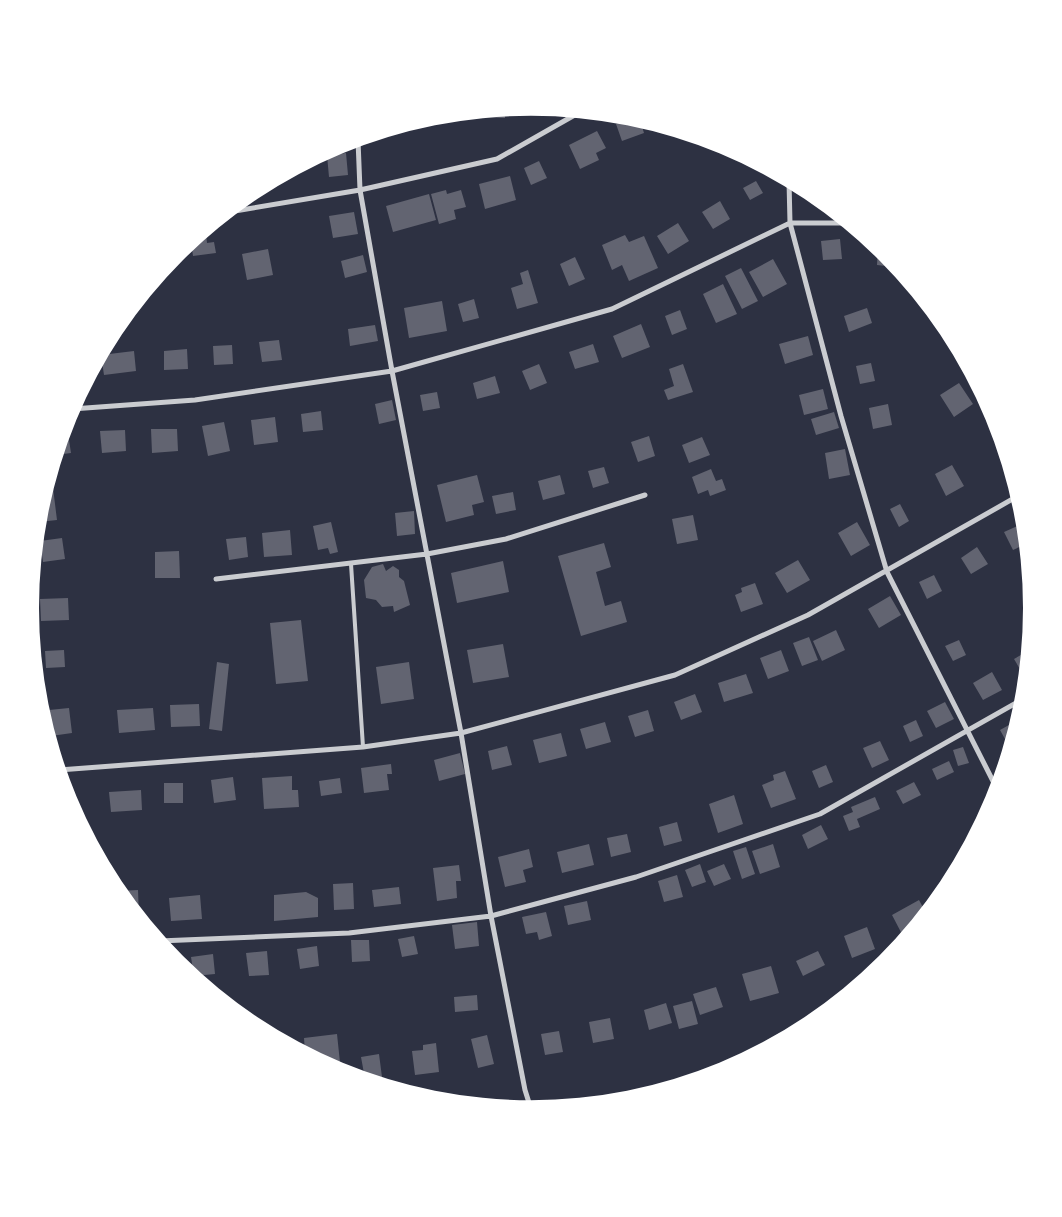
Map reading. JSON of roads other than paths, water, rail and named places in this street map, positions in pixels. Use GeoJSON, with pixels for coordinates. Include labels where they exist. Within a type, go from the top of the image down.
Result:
{"type":"FeatureCollection","features":[{"type":"Feature","properties":{"kind":"street"},"geometry":{"type":"LineString","coordinates":[[243,210],[360,190],[497,160],[570,118]]}},
{"type":"Feature","properties":{"kind":"street"},"geometry":{"type":"LineString","coordinates":[[358,148],[360,190],[392,371],[461,732],[491,916],[528,1101]]}},
{"type":"Feature","properties":{"kind":"street"},"geometry":{"type":"LineString","coordinates":[[789,190],[790,223],[841,416],[887,572],[992,780]]}},
{"type":"Feature","properties":{"kind":"street"},"geometry":{"type":"LineString","coordinates":[[82,408],[195,400],[392,371],[612,309],[790,223],[837,223]]}},
{"type":"Feature","properties":{"kind":"street"},"geometry":{"type":"LineString","coordinates":[[216,579],[428,554],[506,539],[645,495]]}},
{"type":"Feature","properties":{"kind":"street"},"geometry":{"type":"LineString","coordinates":[[66,769],[363,747],[461,732],[676,674],[808,615],[887,572],[1011,500]]}},
{"type":"Feature","properties":{"kind":"street"},"geometry":{"type":"LineString","coordinates":[[168,941],[349,933],[491,916],[636,877],[820,814],[1014,704]]}},
{"type":"Feature","properties":{"kind":"lane"},"geometry":{"type":"LineString","coordinates":[[351,564],[363,747]]}}]}
